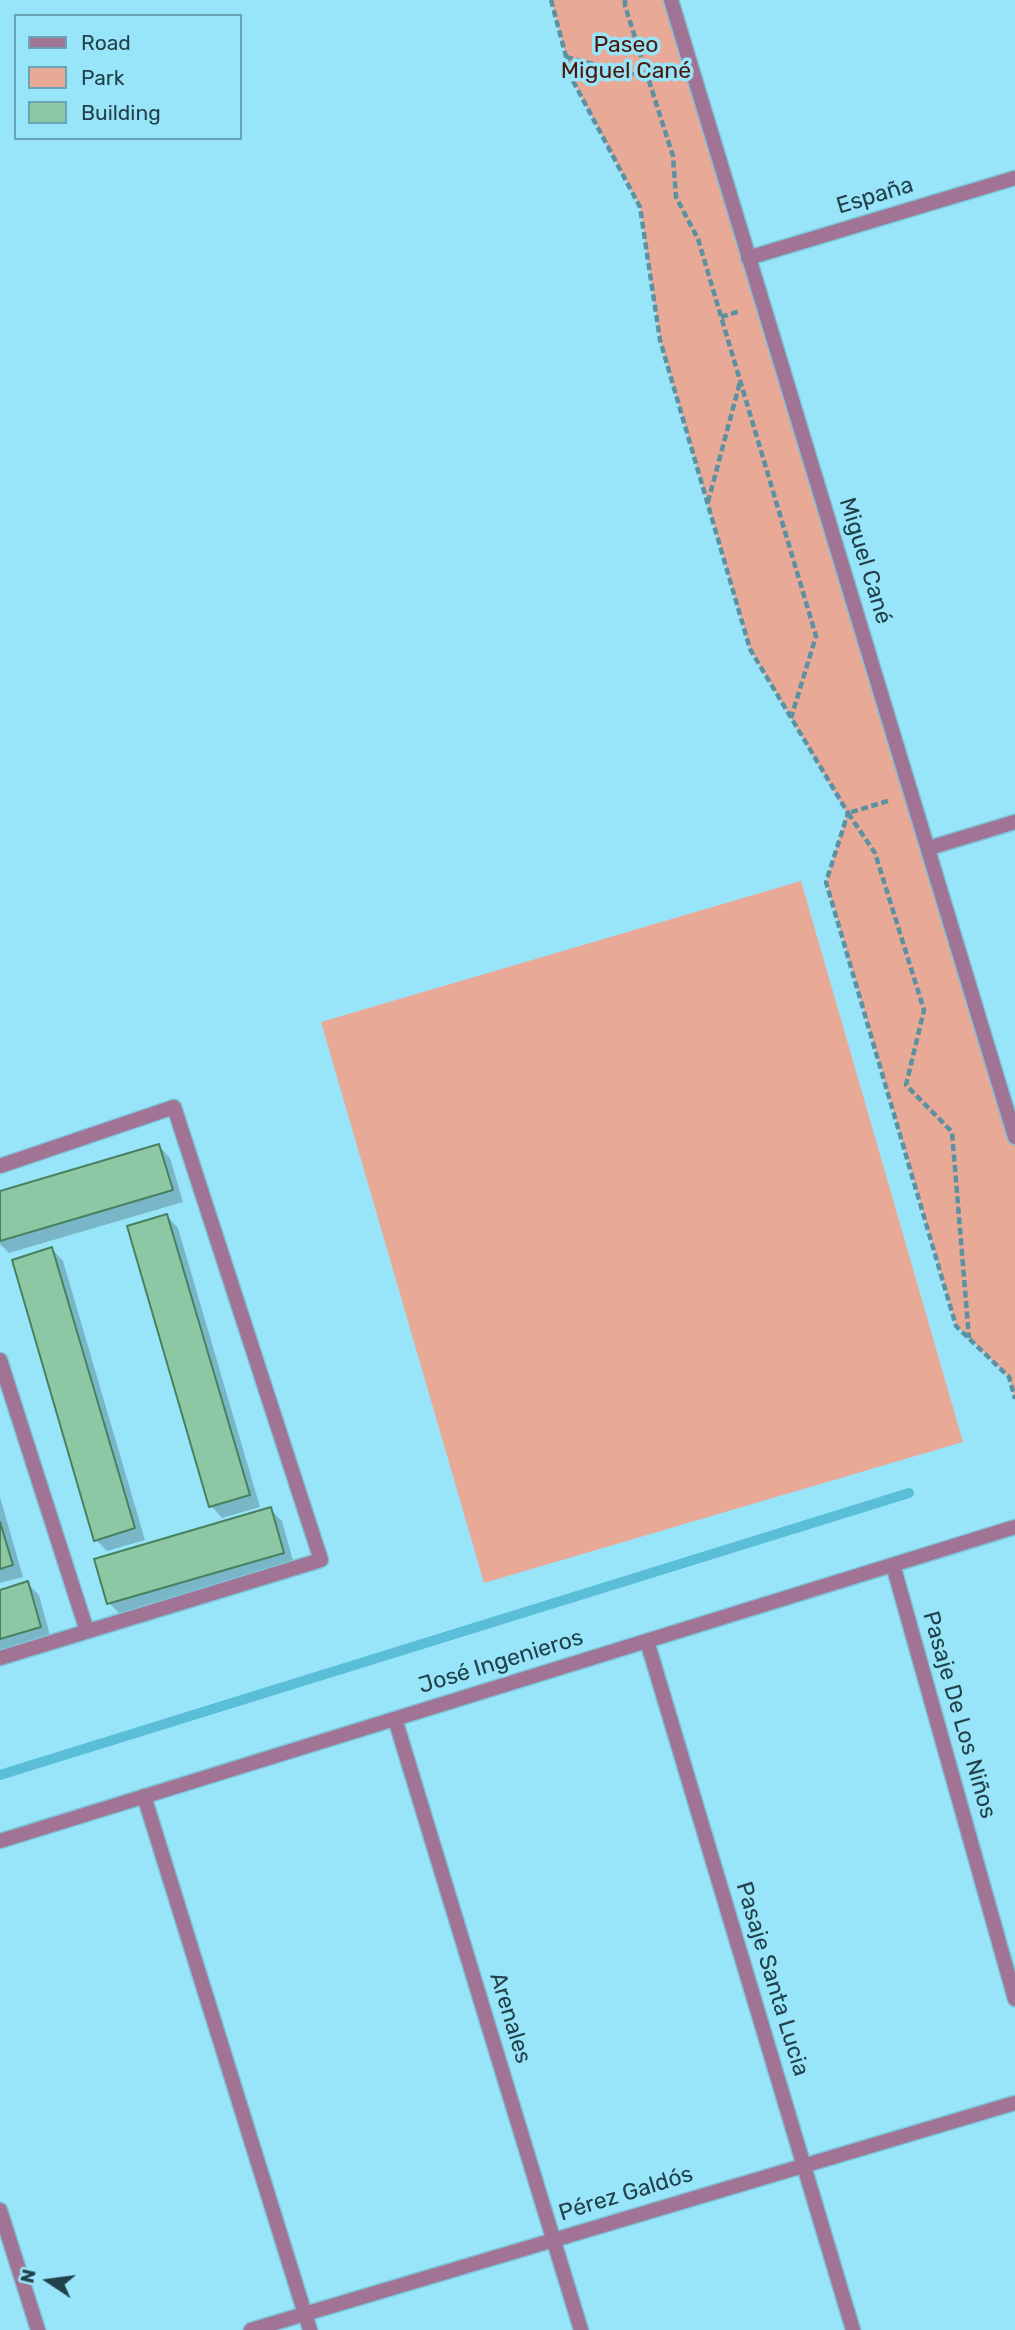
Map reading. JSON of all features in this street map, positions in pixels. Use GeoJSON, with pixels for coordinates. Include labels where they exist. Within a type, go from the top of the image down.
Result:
{"type":"FeatureCollection","features":[{"type":"Feature","properties":{"kind":"street","name":"Miguel Cané"},"geometry":{"type":"LineString","coordinates":[[671,0],[1015,1137]]}},
{"type":"Feature","properties":{"kind":"street","name":"España"},"geometry":{"type":"LineString","coordinates":[[748,258],[1015,178]]}},
{"type":"Feature","properties":{"kind":"street"},"geometry":{"type":"LineString","coordinates":[[929,848],[1015,822]]}},
{"type":"Feature","properties":{"kind":"street"},"geometry":{"type":"LineString","coordinates":[[0,1166],[174,1107],[321,1560],[0,1658]]}},
{"type":"Feature","properties":{"kind":"street"},"geometry":{"type":"LineString","coordinates":[[0,1360],[87,1631]]}},
{"type":"Feature","properties":{"kind":"street","name":"José Ingenieros"},"geometry":{"type":"LineString","coordinates":[[0,1841],[1015,1527]]}},
{"type":"Feature","properties":{"kind":"street","name":"Pasaje De Los Niños"},"geometry":{"type":"LineString","coordinates":[[892,1564],[1015,1999]]}},
{"type":"Feature","properties":{"kind":"street","name":"Pasaje Santa Lucia"},"geometry":{"type":"LineString","coordinates":[[647,1641],[853,2330]]}},
{"type":"Feature","properties":{"kind":"street","name":"Arenales"},"geometry":{"type":"LineString","coordinates":[[395,1719],[581,2330]]}},
{"type":"Feature","properties":{"kind":"street"},"geometry":{"type":"LineString","coordinates":[[144,1796],[310,2330]]}},
{"type":"Feature","properties":{"kind":"street","name":"Pérez Galdós"},"geometry":{"type":"LineString","coordinates":[[251,2330],[1015,2103]]}},
{"type":"Feature","properties":{"kind":"street"},"geometry":{"type":"LineString","coordinates":[[0,2210],[38,2330]]}},
{"type":"Feature","properties":{"kind":"path"},"geometry":{"type":"LineString","coordinates":[[551,0],[572,79],[640,207],[660,340],[750,649],[848,813],[875,853],[924,1010],[906,1085],[952,1132],[969,1339]]}},
{"type":"Feature","properties":{"kind":"path"},"geometry":{"type":"LineString","coordinates":[[625,0],[673,156],[676,197],[698,239],[816,636],[791,719]]}},
{"type":"Feature","properties":{"kind":"path"},"geometry":{"type":"LineString","coordinates":[[566,57],[648,79]]}},
{"type":"Feature","properties":{"kind":"path"},"geometry":{"type":"LineString","coordinates":[[707,503],[740,382]]}},
{"type":"Feature","properties":{"kind":"path"},"geometry":{"type":"LineString","coordinates":[[848,813],[913,793]]}},
{"type":"Feature","properties":{"kind":"path"},"geometry":{"type":"LineString","coordinates":[[848,813],[826,882],[956,1325],[1009,1377],[1015,1399]]}},
{"type":"Feature","properties":{"kind":"green space","name":"Paseo Miguel Cané"},"geometry":{"type":"Polygon","coordinates":[[[551,0],[669,0],[1015,1142],[1015,1399],[1009,1377],[956,1325],[826,882],[847,813],[750,649],[660,340],[640,207],[572,79],[551,0]]]}},
{"type":"Feature","properties":{"kind":"green space"},"geometry":{"type":"Polygon","coordinates":[[[801,881],[963,1442],[484,1583],[321,1022],[801,881]]]}},
{"type":"Feature","properties":{"kind":"building"},"geometry":{"type":"Polygon","coordinates":[[[159,1144],[173,1190],[0,1241],[0,1191],[159,1144]]]}},
{"type":"Feature","properties":{"kind":"building"},"geometry":{"type":"Polygon","coordinates":[[[167,1214],[250,1495],[209,1507],[127,1226],[167,1214]]]}},
{"type":"Feature","properties":{"kind":"building"},"geometry":{"type":"Polygon","coordinates":[[[52,1247],[135,1528],[94,1541],[12,1260],[52,1247]]]}},
{"type":"Feature","properties":{"kind":"building"},"geometry":{"type":"Polygon","coordinates":[[[271,1507],[284,1553],[107,1604],[94,1559],[271,1507]]]}},
{"type":"Feature","properties":{"kind":"building"},"geometry":{"type":"Polygon","coordinates":[[[0,1522],[13,1565],[0,1569],[0,1522]]]}},
{"type":"Feature","properties":{"kind":"building"},"geometry":{"type":"Polygon","coordinates":[[[28,1581],[41,1627],[0,1639],[0,1590],[28,1581]]]}},
{"type":"Feature","properties":{"kind":"waterway"},"geometry":{"type":"LineString","coordinates":[[0,1775],[909,1493]]}}]}
